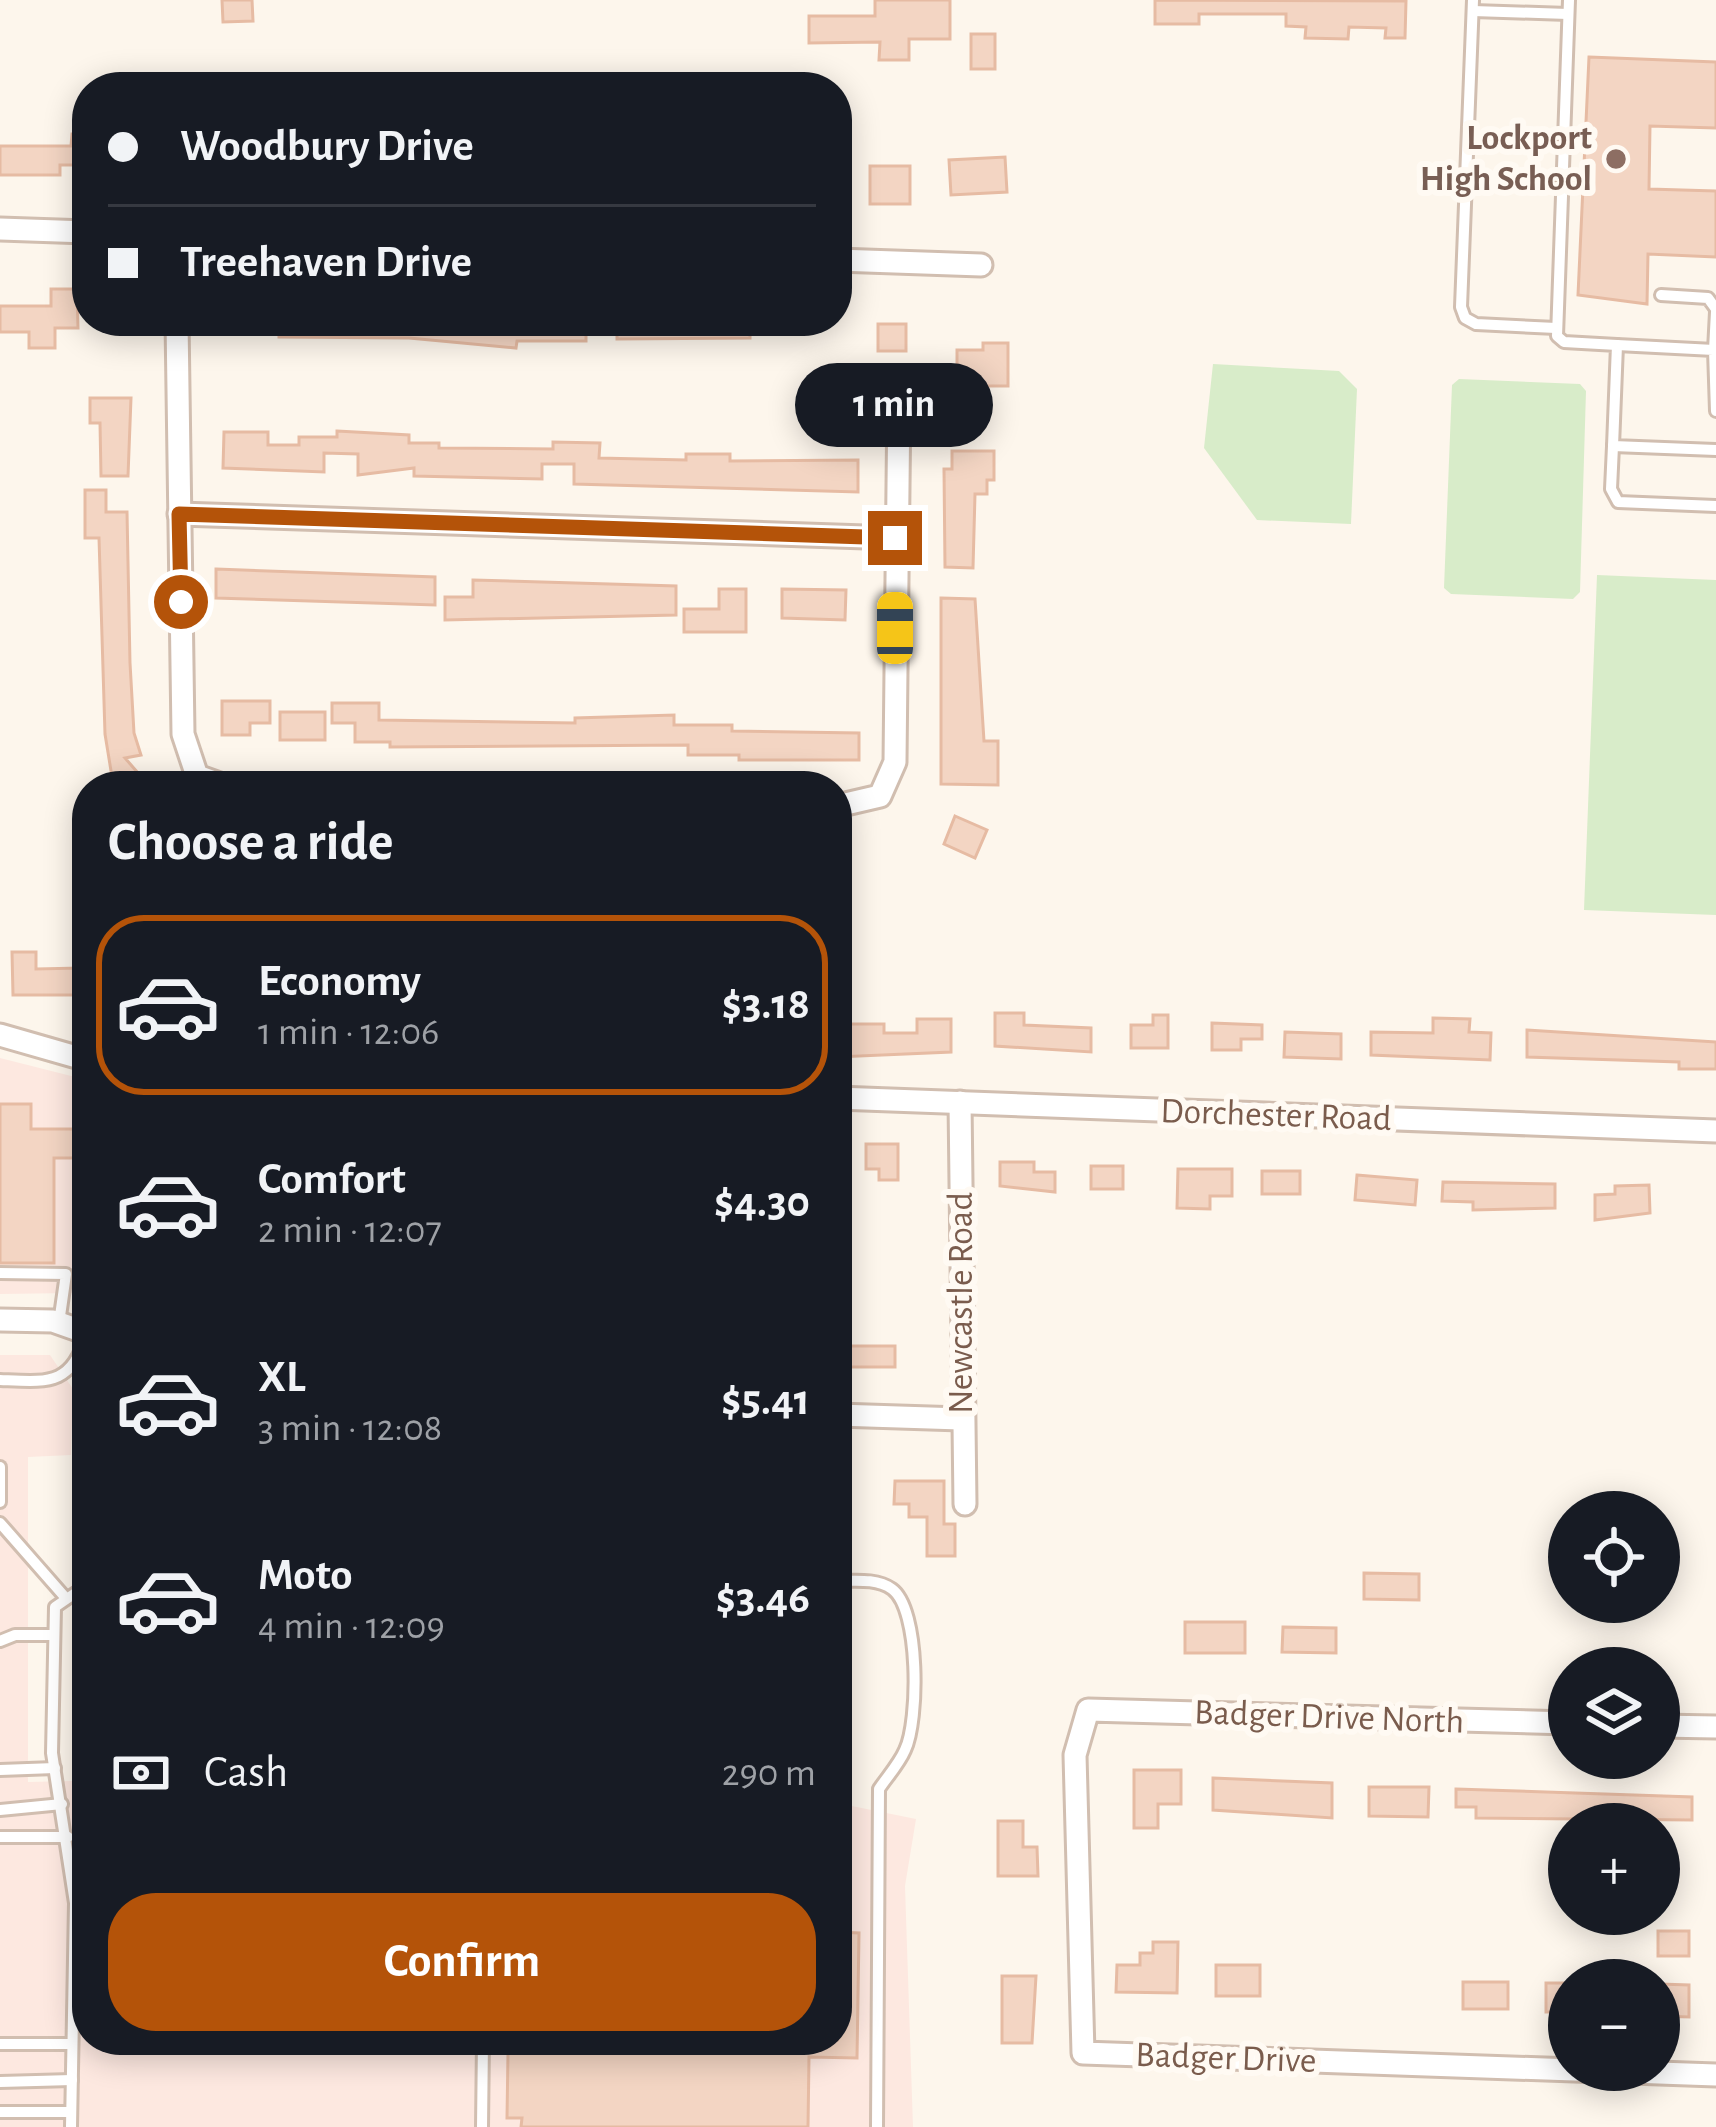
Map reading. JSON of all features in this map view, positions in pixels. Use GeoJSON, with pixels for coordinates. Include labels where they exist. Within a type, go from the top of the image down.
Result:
{"type":"FeatureCollection","features":[{"type":"Feature","properties":{"kind":"street"},"geometry":{"type":"LineString","coordinates":[[0,229],[72,231]]}},
{"type":"Feature","properties":{"kind":"street"},"geometry":{"type":"LineString","coordinates":[[852,261],[981,265]]}},
{"type":"Feature","properties":{"kind":"street"},"geometry":{"type":"LineString","coordinates":[[177,336],[183,734],[195,771]]}},
{"type":"Feature","properties":{"kind":"street"},"geometry":{"type":"LineString","coordinates":[[852,803],[880,796],[895,762],[899,395]]}},
{"type":"Feature","properties":{"kind":"street"},"geometry":{"type":"LineString","coordinates":[[179,514],[895,538]]}},
{"type":"Feature","properties":{"kind":"street"},"geometry":{"type":"LineString","coordinates":[[0,1035],[72,1056]]}},
{"type":"Feature","properties":{"kind":"street","name":"Dorchester Road"},"geometry":{"type":"LineString","coordinates":[[852,1098],[1716,1131]]}},
{"type":"Feature","properties":{"kind":"street","name":"Newcastle Road"},"geometry":{"type":"LineString","coordinates":[[960,1102],[964,1504]]}},
{"type":"Feature","properties":{"kind":"street"},"geometry":{"type":"LineString","coordinates":[[0,1320],[72,1328]]}},
{"type":"Feature","properties":{"kind":"street"},"geometry":{"type":"LineString","coordinates":[[852,1415],[962,1419]]}},
{"type":"Feature","properties":{"kind":"street","name":"Badger Drive North"},"geometry":{"type":"LineString","coordinates":[[1088,1709],[1548,1722]]}},
{"type":"Feature","properties":{"kind":"street","name":"Badger Drive"},"geometry":{"type":"LineString","coordinates":[[1088,1709],[1075,1755],[1083,2054],[1716,2075]]}},
{"type":"Feature","properties":{"kind":"street"},"geometry":{"type":"LineString","coordinates":[[1680,1726],[1716,1727]]}},
{"type":"Feature","properties":{"kind":"lane"},"geometry":{"type":"LineString","coordinates":[[1569,0],[1556,328],[1564,342],[1714,350]]}},
{"type":"Feature","properties":{"kind":"lane"},"geometry":{"type":"LineString","coordinates":[[1556,328],[1476,324],[1465,319],[1461,307],[1473,5],[1568,14]]}},
{"type":"Feature","properties":{"kind":"lane"},"geometry":{"type":"LineString","coordinates":[[1661,295],[1708,298],[1716,310],[1716,411]]}},
{"type":"Feature","properties":{"kind":"lane"},"geometry":{"type":"LineString","coordinates":[[1617,345],[1611,489],[1618,502],[1716,506]]}},
{"type":"Feature","properties":{"kind":"lane"},"geometry":{"type":"LineString","coordinates":[[1613,446],[1716,450]]}},
{"type":"Feature","properties":{"kind":"lane"},"geometry":{"type":"LineString","coordinates":[[0,1273],[66,1274],[59,1323]]}},
{"type":"Feature","properties":{"kind":"lane"},"geometry":{"type":"LineString","coordinates":[[0,1380],[44,1382],[72,1369]]}},
{"type":"Feature","properties":{"kind":"lane"},"geometry":{"type":"LineString","coordinates":[[0,1467],[0,1502]]}},
{"type":"Feature","properties":{"kind":"lane"},"geometry":{"type":"LineString","coordinates":[[0,1523],[64,1596]]}},
{"type":"Feature","properties":{"kind":"lane"},"geometry":{"type":"LineString","coordinates":[[852,1581],[892,1589],[908,1610],[912,1636],[913,1724],[905,1751],[879,1789],[877,2127]]}},
{"type":"Feature","properties":{"kind":"lane"},"geometry":{"type":"LineString","coordinates":[[72,1592],[55,1607],[54,1635],[55,1768],[72,1876]]}},
{"type":"Feature","properties":{"kind":"lane"},"geometry":{"type":"LineString","coordinates":[[0,1641],[15,1635],[54,1635]]}},
{"type":"Feature","properties":{"kind":"lane"},"geometry":{"type":"LineString","coordinates":[[0,1770],[55,1768]]}},
{"type":"Feature","properties":{"kind":"lane"},"geometry":{"type":"LineString","coordinates":[[0,1810],[62,1804]]}},
{"type":"Feature","properties":{"kind":"lane"},"geometry":{"type":"LineString","coordinates":[[0,1837],[68,1838]]}},
{"type":"Feature","properties":{"kind":"lane"},"geometry":{"type":"LineString","coordinates":[[0,2044],[72,2044],[70,2127]]}},
{"type":"Feature","properties":{"kind":"lane"},"geometry":{"type":"LineString","coordinates":[[482,2127],[483,2055]]}},
{"type":"Feature","properties":{"kind":"lane"},"geometry":{"type":"LineString","coordinates":[[0,2082],[72,2080]]}},
{"type":"Feature","properties":{"kind":"lane"},"geometry":{"type":"LineString","coordinates":[[0,2113],[71,2112]]}},
{"type":"Feature","properties":{"kind":"shaded area"},"geometry":{"type":"Polygon","coordinates":[[[0,1058],[72,1076],[72,1293],[0,1294],[0,1058]]]}},
{"type":"Feature","properties":{"kind":"shaded area"},"geometry":{"type":"Polygon","coordinates":[[[0,1355],[50,1355],[72,1388],[71,1455],[28,1457],[28,1782],[72,1781],[72,2055],[852,2055],[852,1806],[916,1819],[905,1886],[913,2127],[0,2127],[0,1355]]]}},
{"type":"Feature","properties":{"kind":"green space"},"geometry":{"type":"Polygon","coordinates":[[[1213,364],[1339,371],[1357,389],[1351,524],[1257,520],[1204,448],[1213,364]]]}},
{"type":"Feature","properties":{"kind":"green space"},"geometry":{"type":"Polygon","coordinates":[[[1459,379],[1580,384],[1586,391],[1580,592],[1573,599],[1451,594],[1444,588],[1452,385],[1459,379]]]}},
{"type":"Feature","properties":{"kind":"green space"},"geometry":{"type":"Polygon","coordinates":[[[1597,575],[1716,580],[1716,915],[1584,910],[1597,575]]]}},
{"type":"Feature","properties":{"kind":"building"},"geometry":{"type":"Polygon","coordinates":[[[222,0],[252,0],[253,21],[223,22],[222,0]]]}},
{"type":"Feature","properties":{"kind":"building"},"geometry":{"type":"Polygon","coordinates":[[[875,0],[950,0],[950,39],[909,39],[909,60],[879,60],[880,42],[809,43],[809,16],[875,16],[875,0]]]}},
{"type":"Feature","properties":{"kind":"building"},"geometry":{"type":"Polygon","coordinates":[[[1155,0],[1406,1],[1405,38],[1385,38],[1386,28],[1349,27],[1348,39],[1305,38],[1306,27],[1286,26],[1286,14],[1199,14],[1199,24],[1155,24],[1155,0]]]}},
{"type":"Feature","properties":{"kind":"building"},"geometry":{"type":"Polygon","coordinates":[[[971,34],[995,34],[995,69],[971,69],[971,34]]]}},
{"type":"Feature","properties":{"kind":"building","name":"Lockport High School"},"geometry":{"type":"Polygon","coordinates":[[[1589,57],[1716,62],[1716,128],[1650,126],[1649,189],[1716,191],[1716,257],[1648,254],[1647,304],[1578,295],[1589,57]]]}},
{"type":"Feature","properties":{"kind":"building"},"geometry":{"type":"Polygon","coordinates":[[[72,134],[72,165],[60,165],[60,175],[0,175],[0,146],[71,146],[72,134]]]}},
{"type":"Feature","properties":{"kind":"building"},"geometry":{"type":"Polygon","coordinates":[[[1005,157],[1007,192],[951,195],[949,160],[1005,157]]]}},
{"type":"Feature","properties":{"kind":"building"},"geometry":{"type":"Polygon","coordinates":[[[870,166],[910,166],[910,204],[870,204],[870,166]]]}},
{"type":"Feature","properties":{"kind":"building"},"geometry":{"type":"Polygon","coordinates":[[[51,289],[72,289],[72,328],[55,328],[55,348],[29,348],[29,332],[0,332],[0,306],[51,306],[51,289]]]}},
{"type":"Feature","properties":{"kind":"building"},"geometry":{"type":"Polygon","coordinates":[[[878,324],[906,324],[906,351],[878,351],[878,324]]]}},
{"type":"Feature","properties":{"kind":"building"},"geometry":{"type":"Polygon","coordinates":[[[586,336],[586,341],[517,341],[516,348],[409,338],[279,337],[586,336]]]}},
{"type":"Feature","properties":{"kind":"building"},"geometry":{"type":"Polygon","coordinates":[[[617,336],[750,336],[750,338],[617,336]]]}},
{"type":"Feature","properties":{"kind":"building"},"geometry":{"type":"Polygon","coordinates":[[[983,343],[1008,343],[1008,386],[957,386],[957,350],[983,350],[983,343]]]}},
{"type":"Feature","properties":{"kind":"building"},"geometry":{"type":"Polygon","coordinates":[[[90,398],[131,398],[128,476],[101,476],[100,423],[90,423],[90,398]]]}},
{"type":"Feature","properties":{"kind":"building"},"geometry":{"type":"Polygon","coordinates":[[[337,431],[409,435],[409,443],[439,443],[439,448],[553,449],[553,442],[600,443],[599,458],[686,460],[686,454],[730,454],[730,461],[858,460],[858,492],[574,484],[574,464],[542,464],[542,479],[414,476],[414,468],[358,475],[358,454],[324,453],[324,472],[223,468],[224,432],[268,432],[268,445],[299,445],[299,437],[337,437],[337,431]]]}},
{"type":"Feature","properties":{"kind":"building"},"geometry":{"type":"Polygon","coordinates":[[[952,451],[994,451],[994,480],[987,480],[987,494],[975,494],[973,568],[945,567],[944,469],[952,469],[952,451]]]}},
{"type":"Feature","properties":{"kind":"building"},"geometry":{"type":"Polygon","coordinates":[[[85,490],[106,490],[106,512],[127,512],[134,733],[141,755],[125,758],[136,771],[111,771],[105,734],[99,538],[85,538],[85,490]]]}},
{"type":"Feature","properties":{"kind":"building"},"geometry":{"type":"Polygon","coordinates":[[[216,569],[435,577],[435,605],[216,598],[216,569]]]}},
{"type":"Feature","properties":{"kind":"building"},"geometry":{"type":"Polygon","coordinates":[[[473,580],[676,586],[676,615],[445,620],[445,597],[473,597],[473,580]]]}},
{"type":"Feature","properties":{"kind":"building"},"geometry":{"type":"Polygon","coordinates":[[[719,589],[746,589],[746,632],[684,632],[684,609],[719,609],[719,589]]]}},
{"type":"Feature","properties":{"kind":"building"},"geometry":{"type":"Polygon","coordinates":[[[782,589],[846,590],[845,620],[782,618],[782,589]]]}},
{"type":"Feature","properties":{"kind":"building"},"geometry":{"type":"Polygon","coordinates":[[[941,598],[975,599],[984,741],[998,741],[998,785],[941,784],[941,598]]]}},
{"type":"Feature","properties":{"kind":"building"},"geometry":{"type":"Polygon","coordinates":[[[222,701],[270,701],[270,723],[250,723],[250,735],[222,735],[222,701]]]}},
{"type":"Feature","properties":{"kind":"building"},"geometry":{"type":"Polygon","coordinates":[[[332,703],[379,703],[379,720],[575,723],[575,718],[674,715],[674,725],[732,725],[732,731],[859,733],[859,760],[739,760],[739,755],[688,755],[688,745],[390,747],[390,742],[355,742],[355,723],[332,723],[332,703]]]}},
{"type":"Feature","properties":{"kind":"building"},"geometry":{"type":"Polygon","coordinates":[[[280,712],[325,712],[325,740],[280,740],[280,712]]]}},
{"type":"Feature","properties":{"kind":"building"},"geometry":{"type":"Polygon","coordinates":[[[955,816],[987,830],[975,858],[944,844],[955,816]]]}},
{"type":"Feature","properties":{"kind":"building"},"geometry":{"type":"Polygon","coordinates":[[[12,952],[36,952],[36,969],[72,968],[72,995],[13,995],[12,952]]]}},
{"type":"Feature","properties":{"kind":"building"},"geometry":{"type":"Polygon","coordinates":[[[995,1013],[1024,1013],[1024,1025],[1091,1028],[1091,1052],[995,1046],[995,1013]]]}},
{"type":"Feature","properties":{"kind":"building"},"geometry":{"type":"Polygon","coordinates":[[[1153,1015],[1168,1015],[1168,1048],[1131,1048],[1131,1025],[1153,1025],[1153,1015]]]}},
{"type":"Feature","properties":{"kind":"building"},"geometry":{"type":"Polygon","coordinates":[[[1433,1018],[1470,1019],[1469,1032],[1491,1033],[1490,1060],[1371,1055],[1371,1032],[1433,1033],[1433,1018]]]}},
{"type":"Feature","properties":{"kind":"building"},"geometry":{"type":"Polygon","coordinates":[[[917,1019],[951,1019],[951,1052],[852,1056],[852,1024],[884,1024],[884,1033],[917,1033],[917,1019]]]}},
{"type":"Feature","properties":{"kind":"building"},"geometry":{"type":"Polygon","coordinates":[[[1212,1023],[1262,1025],[1262,1039],[1241,1039],[1241,1050],[1212,1050],[1212,1023]]]}},
{"type":"Feature","properties":{"kind":"building"},"geometry":{"type":"Polygon","coordinates":[[[1527,1030],[1716,1042],[1716,1069],[1679,1069],[1679,1062],[1527,1057],[1527,1030]]]}},
{"type":"Feature","properties":{"kind":"building"},"geometry":{"type":"Polygon","coordinates":[[[1285,1032],[1341,1034],[1341,1059],[1284,1057],[1285,1032]]]}},
{"type":"Feature","properties":{"kind":"building"},"geometry":{"type":"Polygon","coordinates":[[[0,1104],[31,1104],[31,1129],[72,1129],[72,1158],[54,1158],[54,1263],[0,1263],[0,1104]]]}},
{"type":"Feature","properties":{"kind":"building"},"geometry":{"type":"Polygon","coordinates":[[[866,1144],[898,1144],[898,1180],[879,1180],[879,1169],[866,1169],[866,1144]]]}},
{"type":"Feature","properties":{"kind":"building"},"geometry":{"type":"Polygon","coordinates":[[[1000,1162],[1034,1162],[1034,1172],[1055,1172],[1055,1192],[1000,1186],[1000,1162]]]}},
{"type":"Feature","properties":{"kind":"building"},"geometry":{"type":"Polygon","coordinates":[[[1091,1166],[1123,1166],[1123,1189],[1091,1189],[1091,1166]]]}},
{"type":"Feature","properties":{"kind":"building"},"geometry":{"type":"Polygon","coordinates":[[[1178,1169],[1232,1169],[1232,1196],[1210,1196],[1210,1209],[1177,1208],[1178,1169]]]}},
{"type":"Feature","properties":{"kind":"building"},"geometry":{"type":"Polygon","coordinates":[[[1262,1171],[1300,1171],[1300,1194],[1262,1194],[1262,1171]]]}},
{"type":"Feature","properties":{"kind":"building"},"geometry":{"type":"Polygon","coordinates":[[[1357,1175],[1417,1180],[1415,1205],[1355,1200],[1357,1175]]]}},
{"type":"Feature","properties":{"kind":"building"},"geometry":{"type":"Polygon","coordinates":[[[1443,1182],[1555,1184],[1555,1208],[1473,1210],[1473,1202],[1442,1201],[1443,1182]]]}},
{"type":"Feature","properties":{"kind":"building"},"geometry":{"type":"Polygon","coordinates":[[[1649,1185],[1650,1213],[1595,1220],[1595,1195],[1615,1194],[1615,1186],[1649,1185]]]}},
{"type":"Feature","properties":{"kind":"building"},"geometry":{"type":"Polygon","coordinates":[[[852,1346],[895,1346],[895,1367],[852,1367],[852,1346]]]}},
{"type":"Feature","properties":{"kind":"building"},"geometry":{"type":"Polygon","coordinates":[[[895,1481],[944,1481],[944,1524],[955,1524],[955,1556],[927,1556],[927,1517],[909,1517],[909,1504],[894,1504],[895,1481]]]}},
{"type":"Feature","properties":{"kind":"building"},"geometry":{"type":"Polygon","coordinates":[[[1364,1573],[1419,1574],[1419,1600],[1364,1599],[1364,1573]]]}},
{"type":"Feature","properties":{"kind":"building"},"geometry":{"type":"Polygon","coordinates":[[[1185,1622],[1245,1622],[1245,1653],[1185,1653],[1185,1622]]]}},
{"type":"Feature","properties":{"kind":"building"},"geometry":{"type":"Polygon","coordinates":[[[1283,1627],[1336,1628],[1336,1653],[1282,1652],[1283,1627]]]}},
{"type":"Feature","properties":{"kind":"building"},"geometry":{"type":"Polygon","coordinates":[[[1134,1770],[1181,1770],[1181,1804],[1158,1804],[1158,1828],[1134,1828],[1134,1770]]]}},
{"type":"Feature","properties":{"kind":"building"},"geometry":{"type":"Polygon","coordinates":[[[1213,1778],[1332,1783],[1332,1818],[1213,1810],[1213,1778]]]}},
{"type":"Feature","properties":{"kind":"building"},"geometry":{"type":"Polygon","coordinates":[[[1369,1787],[1429,1787],[1428,1817],[1369,1816],[1369,1787]]]}},
{"type":"Feature","properties":{"kind":"building"},"geometry":{"type":"Polygon","coordinates":[[[1456,1789],[1692,1797],[1692,1820],[1680,1820],[1680,1803],[1548,1803],[1548,1819],[1476,1818],[1476,1807],[1456,1807],[1456,1789]]]}},
{"type":"Feature","properties":{"kind":"building"},"geometry":{"type":"Polygon","coordinates":[[[998,1821],[1023,1821],[1023,1847],[1037,1847],[1038,1876],[998,1876],[998,1821]]]}},
{"type":"Feature","properties":{"kind":"building"},"geometry":{"type":"Polygon","coordinates":[[[1689,1931],[1689,1956],[1658,1956],[1658,1935],[1689,1931]]]}},
{"type":"Feature","properties":{"kind":"building"},"geometry":{"type":"Polygon","coordinates":[[[852,1933],[859,1933],[857,2058],[809,2057],[808,2127],[521,2127],[522,2118],[507,2118],[508,2055],[852,2055],[852,1933]]]}},
{"type":"Feature","properties":{"kind":"building"},"geometry":{"type":"Polygon","coordinates":[[[1153,1942],[1178,1942],[1177,1993],[1116,1992],[1117,1965],[1140,1965],[1140,1953],[1153,1953],[1153,1942]]]}},
{"type":"Feature","properties":{"kind":"building"},"geometry":{"type":"Polygon","coordinates":[[[1216,1965],[1260,1965],[1260,1996],[1216,1996],[1216,1965]]]}},
{"type":"Feature","properties":{"kind":"building"},"geometry":{"type":"Polygon","coordinates":[[[1002,1976],[1036,1976],[1032,2043],[1002,2043],[1002,1976]]]}},
{"type":"Feature","properties":{"kind":"building"},"geometry":{"type":"Polygon","coordinates":[[[1463,1982],[1508,1982],[1508,2009],[1463,2009],[1463,1982]]]}},
{"type":"Feature","properties":{"kind":"building"},"geometry":{"type":"Polygon","coordinates":[[[1680,1985],[1689,1985],[1689,2017],[1680,2017],[1680,1985]]]}},
{"type":"Feature","properties":{"kind":"place","name":"Lockport High School"},"geometry":{"type":"Point","coordinates":[1616,159]}},
{"type":"Feature","properties":{"kind":"route"},"geometry":{"type":"LineString","coordinates":[[181,602],[179,514],[895,538]]}}]}
